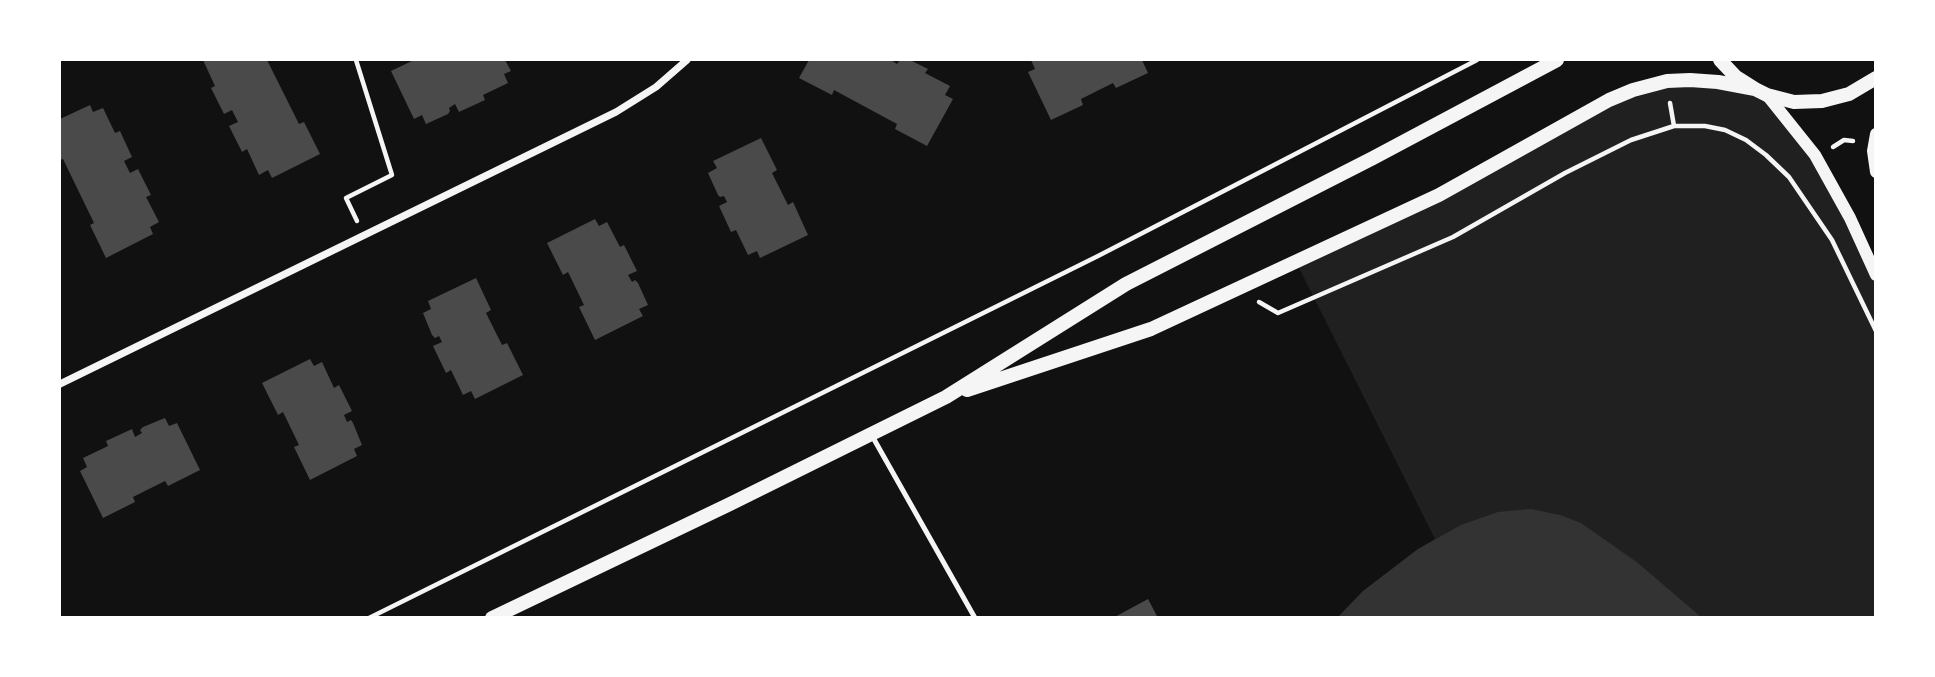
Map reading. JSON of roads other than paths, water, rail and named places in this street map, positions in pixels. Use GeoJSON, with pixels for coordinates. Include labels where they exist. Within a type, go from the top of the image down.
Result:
{"type":"FeatureCollection","features":[{"type":"Feature","properties":{"kind":"main road"},"geometry":{"type":"LineString","coordinates":[[492,618],[946,397],[1126,284],[1374,158],[1557,60]]}},
{"type":"Feature","properties":{"kind":"main road"},"geometry":{"type":"LineString","coordinates":[[1720,60],[1736,77],[1761,92]]}},
{"type":"Feature","properties":{"kind":"main road"},"geometry":{"type":"LineString","coordinates":[[946,397],[1151,329],[1439,195],[1609,100],[1633,90],[1667,81],[1690,80],[1718,82],[1794,102],[1822,102],[1849,94],[1875,78]]}},
{"type":"Feature","properties":{"kind":"street"},"geometry":{"type":"LineString","coordinates":[[60,384],[616,112],[656,87],[687,60]]}},
{"type":"Feature","properties":{"kind":"street"},"geometry":{"type":"LineString","coordinates":[[1761,92],[1815,155],[1850,218],[1875,275]]}},
{"type":"Feature","properties":{"kind":"street"},"geometry":{"type":"LineString","coordinates":[[1875,134],[1875,172]]}},
{"type":"Feature","properties":{"kind":"lane"},"geometry":{"type":"LineString","coordinates":[[871,434],[975,618]]}}]}
